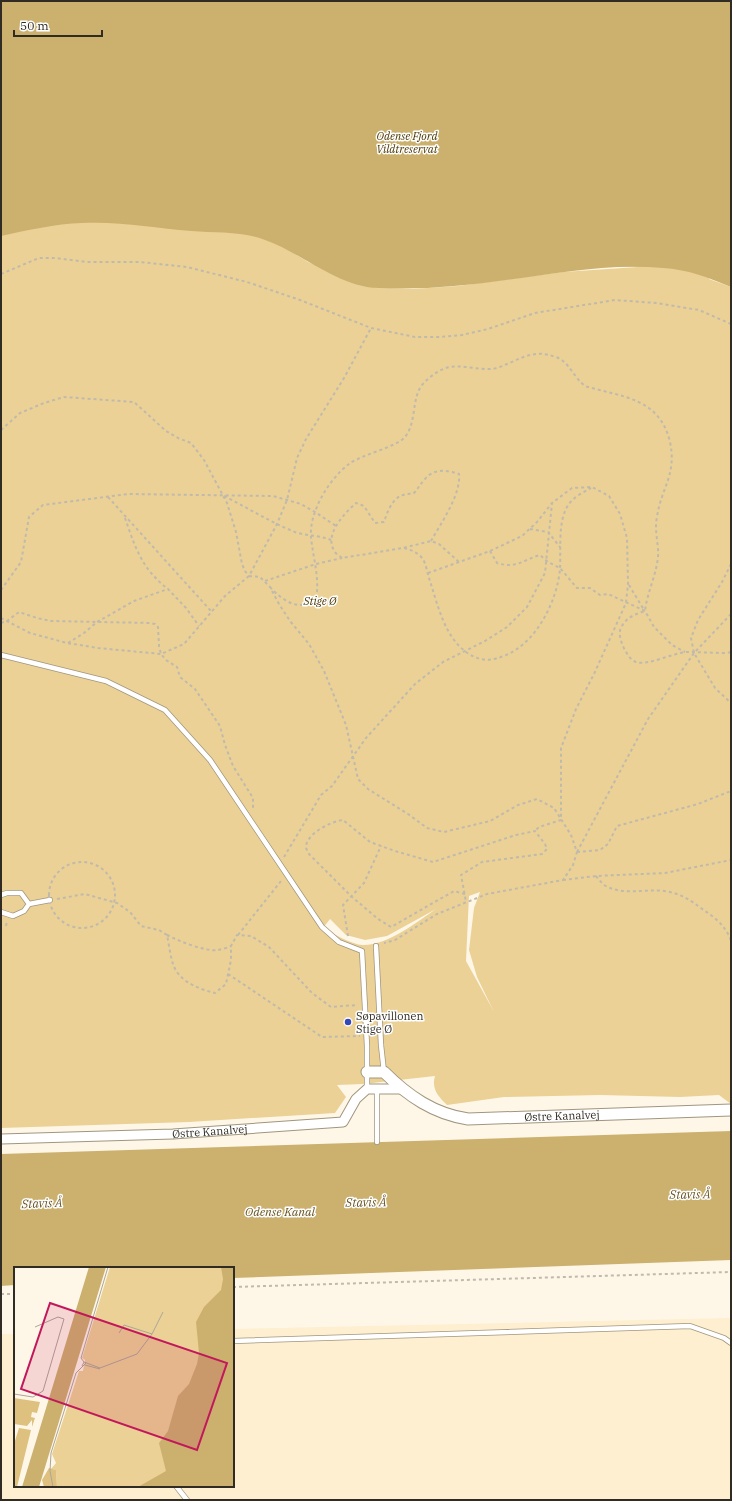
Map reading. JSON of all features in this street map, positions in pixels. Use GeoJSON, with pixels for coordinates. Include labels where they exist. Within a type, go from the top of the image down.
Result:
{"type":"FeatureCollection","features":[{"type":"Feature","properties":{"kind":"street"},"geometry":{"type":"LineString","coordinates":[[367,1072],[384,1072]]}},
{"type":"Feature","properties":{"kind":"street","name":"Østre Kanalvej"},"geometry":{"type":"LineString","coordinates":[[384,1072],[401,1089],[434,1110],[468,1119],[731,1110]]}},
{"type":"Feature","properties":{"kind":"street"},"geometry":{"type":"LineString","coordinates":[[367,1089],[401,1089]]}},
{"type":"Feature","properties":{"kind":"street","name":"Østre Kanalvej"},"geometry":{"type":"LineString","coordinates":[[1,1139],[173,1134],[343,1122],[356,1099],[367,1089]]}},
{"type":"Feature","properties":{"kind":"lane"},"geometry":{"type":"LineString","coordinates":[[1,655],[106,681],[165,710],[210,760],[288,874],[322,927],[339,942],[362,951],[367,1089]]}},
{"type":"Feature","properties":{"kind":"lane"},"geometry":{"type":"LineString","coordinates":[[1,895],[7,892],[21,894],[29,904]]}},
{"type":"Feature","properties":{"kind":"lane"},"geometry":{"type":"LineString","coordinates":[[1,912],[13,916],[24,911],[29,904],[50,900]]}},
{"type":"Feature","properties":{"kind":"lane"},"geometry":{"type":"LineString","coordinates":[[376,946],[381,1045],[384,1072]]}},
{"type":"Feature","properties":{"kind":"lane"},"geometry":{"type":"LineString","coordinates":[[376,1089],[377,1142]]}},
{"type":"Feature","properties":{"kind":"lane"},"geometry":{"type":"LineString","coordinates":[[234,1341],[690,1326],[724,1338],[731,1343]]}},
{"type":"Feature","properties":{"kind":"lane"},"geometry":{"type":"LineString","coordinates":[[177,1487],[187,1500]]}},
{"type":"Feature","properties":{"kind":"path"},"geometry":{"type":"LineString","coordinates":[[1,274],[39,258],[55,258],[87,262],[140,262],[187,267],[247,282],[300,300],[371,328],[415,337],[462,335],[488,329],[535,313],[615,300],[656,303],[699,310],[731,324]]}},
{"type":"Feature","properties":{"kind":"path"},"geometry":{"type":"LineString","coordinates":[[1,618],[30,633],[67,643],[98,648],[161,654],[184,644],[225,596],[249,576],[277,524],[287,500],[297,458],[306,440],[344,378],[371,328]]}},
{"type":"Feature","properties":{"kind":"path"},"geometry":{"type":"LineString","coordinates":[[1,430],[20,412],[39,404],[64,397],[134,402],[166,431],[191,443],[204,460],[227,503],[236,532],[242,564],[249,576],[260,577],[281,598],[300,605],[307,604],[316,599],[318,590],[316,564],[311,536],[316,512],[329,485],[348,464],[405,437],[413,422],[415,404],[420,388],[431,376],[446,368],[496,368],[529,355],[550,355],[562,360],[585,387],[626,396],[637,401],[652,409],[664,424],[670,443],[672,460],[670,475],[656,517],[658,558],[656,570],[647,596],[645,611]]}},
{"type":"Feature","properties":{"kind":"path"},"geometry":{"type":"LineString","coordinates":[[342,558],[335,552],[331,540],[336,526],[347,511],[356,503],[364,506],[375,523],[384,522],[388,510],[394,501],[405,493],[413,494],[425,478],[432,472],[448,470],[459,474],[460,483],[447,512],[430,542]]}},
{"type":"Feature","properties":{"kind":"path"},"geometry":{"type":"LineString","coordinates":[[404,548],[414,551],[422,559],[448,632],[458,646],[478,660],[495,659],[513,652],[529,639],[544,619],[553,598],[558,580],[560,568],[561,530],[566,509],[575,497],[592,487]]}},
{"type":"Feature","properties":{"kind":"path"},"geometry":{"type":"LineString","coordinates":[[428,573],[490,551],[522,536],[552,503],[572,488],[592,487],[609,496],[620,514],[627,538],[628,584],[626,603],[594,674],[576,709],[561,748],[561,820]]}},
{"type":"Feature","properties":{"kind":"path"},"geometry":{"type":"LineString","coordinates":[[1,590],[21,562],[29,517],[43,505],[128,494],[273,496],[301,504],[316,512],[336,526]]}},
{"type":"Feature","properties":{"kind":"path"},"geometry":{"type":"LineString","coordinates":[[222,496],[296,532],[311,536],[320,536],[331,540]]}},
{"type":"Feature","properties":{"kind":"path"},"geometry":{"type":"LineString","coordinates":[[108,497],[212,611]]}},
{"type":"Feature","properties":{"kind":"path"},"geometry":{"type":"LineString","coordinates":[[280,863],[321,795],[332,786],[366,738],[415,684],[443,662],[485,641],[507,627],[527,607],[545,572],[552,503]]}},
{"type":"Feature","properties":{"kind":"path"},"geometry":{"type":"LineString","coordinates":[[124,515],[134,545],[153,575],[186,608],[199,626]]}},
{"type":"Feature","properties":{"kind":"path"},"geometry":{"type":"LineString","coordinates":[[529,529],[548,532],[560,547]]}},
{"type":"Feature","properties":{"kind":"path"},"geometry":{"type":"LineString","coordinates":[[264,581],[316,564],[430,542],[439,544],[459,562]]}},
{"type":"Feature","properties":{"kind":"path"},"geometry":{"type":"LineString","coordinates":[[490,551],[497,563],[505,566],[520,564],[528,558],[540,555],[560,568],[577,588],[590,588],[600,595],[608,594],[645,611]]}},
{"type":"Feature","properties":{"kind":"path"},"geometry":{"type":"LineString","coordinates":[[731,564],[722,582],[698,620],[691,638],[694,653],[715,688],[731,703]]}},
{"type":"Feature","properties":{"kind":"path"},"geometry":{"type":"LineString","coordinates":[[628,584],[654,627],[672,645],[686,652],[694,653],[727,654],[731,652]]}},
{"type":"Feature","properties":{"kind":"path"},"geometry":{"type":"LineString","coordinates":[[270,587],[279,604],[309,644],[324,671],[346,725],[352,758],[358,779],[368,789],[408,814],[427,828],[444,832],[490,821],[518,805],[537,799],[554,808],[571,835],[577,852]]}},
{"type":"Feature","properties":{"kind":"path"},"geometry":{"type":"LineString","coordinates":[[67,643],[84,633],[97,622],[134,601],[168,589]]}},
{"type":"Feature","properties":{"kind":"path"},"geometry":{"type":"LineString","coordinates":[[645,611],[632,615],[624,622],[620,632],[622,643],[628,657],[634,662],[644,664],[659,658],[686,652]]}},
{"type":"Feature","properties":{"kind":"path"},"geometry":{"type":"LineString","coordinates":[[1,623],[7,621],[19,612],[51,621],[155,624],[158,627],[161,654],[166,660],[177,668],[180,677],[195,690],[218,722],[233,766],[253,798],[253,811],[257,821],[256,828]]}},
{"type":"Feature","properties":{"kind":"path"},"geometry":{"type":"LineString","coordinates":[[563,880],[573,865],[577,852],[648,719],[694,653],[731,614]]}},
{"type":"Feature","properties":{"kind":"path"},"geometry":{"type":"LineString","coordinates":[[577,852],[600,850],[608,844],[617,826],[698,804],[731,791]]}},
{"type":"Feature","properties":{"kind":"path"},"geometry":{"type":"LineString","coordinates":[[465,894],[454,892],[391,926],[378,919],[351,896],[309,854],[306,847],[309,839],[316,832],[336,821],[343,820],[370,842],[415,858],[433,862],[516,835],[535,831],[539,827],[561,820]]}},
{"type":"Feature","properties":{"kind":"path"},"geometry":{"type":"LineString","coordinates":[[466,902],[461,875],[482,862],[542,854],[546,852],[547,849],[545,844],[535,831]]}},
{"type":"Feature","properties":{"kind":"path"},"geometry":{"type":"LineString","coordinates":[[350,946],[343,905],[364,883],[381,846]]}},
{"type":"Feature","properties":{"kind":"path"},"geometry":{"type":"LineString","coordinates":[[376,946],[394,940],[437,914],[487,894],[563,880],[596,876],[666,874],[731,860]]}},
{"type":"Feature","properties":{"kind":"path"},"geometry":{"type":"LineString","coordinates":[[84,862],[95,865],[109,875],[114,887],[114,902],[109,914],[101,922],[90,926],[79,927],[69,925],[53,910],[50,900],[52,882],[58,872],[73,863],[84,862]]}},
{"type":"Feature","properties":{"kind":"path"},"geometry":{"type":"LineString","coordinates":[[167,935],[173,964],[180,977],[198,989],[215,993],[226,984],[231,960],[231,946],[237,935],[288,874]]}},
{"type":"Feature","properties":{"kind":"path"},"geometry":{"type":"LineString","coordinates":[[596,876],[604,884],[617,891],[654,890],[670,892],[686,898],[714,917],[729,935],[731,941]]}},
{"type":"Feature","properties":{"kind":"path"},"geometry":{"type":"LineString","coordinates":[[50,900],[85,894],[114,902],[130,912],[141,926],[159,930],[178,940],[207,949],[218,950],[231,946]]}},
{"type":"Feature","properties":{"kind":"path"},"geometry":{"type":"LineString","coordinates":[[237,935],[251,936],[269,947],[312,993],[330,1007],[365,1004]]}},
{"type":"Feature","properties":{"kind":"path"},"geometry":{"type":"LineString","coordinates":[[228,974],[322,1037],[366,1035]]}},
{"type":"Feature","properties":{"kind":"path"},"geometry":{"type":"LineString","coordinates":[[234,1287],[731,1272]]}},
{"type":"Feature","properties":{"kind":"path"},"geometry":{"type":"LineString","coordinates":[[1,1294],[14,1294]]}},
{"type":"Feature","properties":{"kind":"shaded area"},"geometry":{"type":"Polygon","coordinates":[[[731,1318],[731,1500],[1,1500],[1,1334],[14,1334],[14,1487],[234,1487],[234,1329],[731,1318]]]}},
{"type":"Feature","properties":{"kind":"green space","name":"Stige Ø"},"geometry":{"type":"Polygon","coordinates":[[[1,1],[731,1],[709,279],[731,287],[731,1104],[719,1095],[680,1097],[600,1095],[504,1097],[447,1105],[436,1092],[434,1085],[435,1076],[363,1084],[337,1085],[346,1097],[335,1113],[189,1122],[1,1128],[1,1]],[[292,252],[308,262],[376,288],[413,289],[458,286],[563,272],[638,267],[292,252]],[[480,892],[469,896],[466,961],[493,1010],[477,977],[469,950],[474,908],[480,892]],[[436,909],[387,936],[365,940],[346,935],[330,919],[323,928],[354,943],[362,945],[372,944],[381,942],[401,932],[436,909]]]}},
{"type":"Feature","properties":{"kind":"water","name":"Odense Fjord Vildtreservat"},"geometry":{"type":"Polygon","coordinates":[[[1,1],[731,1],[731,287],[706,277],[680,270],[623,267],[565,272],[458,286],[378,288],[363,286],[334,276],[279,246],[247,235],[96,223],[52,226],[1,236],[1,1]]]}},
{"type":"Feature","properties":{"kind":"water","name":"Odense Kanal"},"geometry":{"type":"Polygon","coordinates":[[[731,1131],[731,1260],[234,1278],[234,1267],[14,1267],[14,1285],[1,1286],[1,1154],[731,1131]]]}},
{"type":"Feature","properties":{"kind":"place","name":"Søpavillonen Stige Ø"},"geometry":{"type":"Point","coordinates":[348,1022]}},
{"type":"Feature","properties":{"kind":"water label","name":"Stavis Å"},"geometry":{"type":"Point","coordinates":[690,1194]}},
{"type":"Feature","properties":{"kind":"water label","name":"Stavis Å"},"geometry":{"type":"Point","coordinates":[366,1202]}},
{"type":"Feature","properties":{"kind":"water label","name":"Stavis Å"},"geometry":{"type":"Point","coordinates":[42,1203]}}]}
